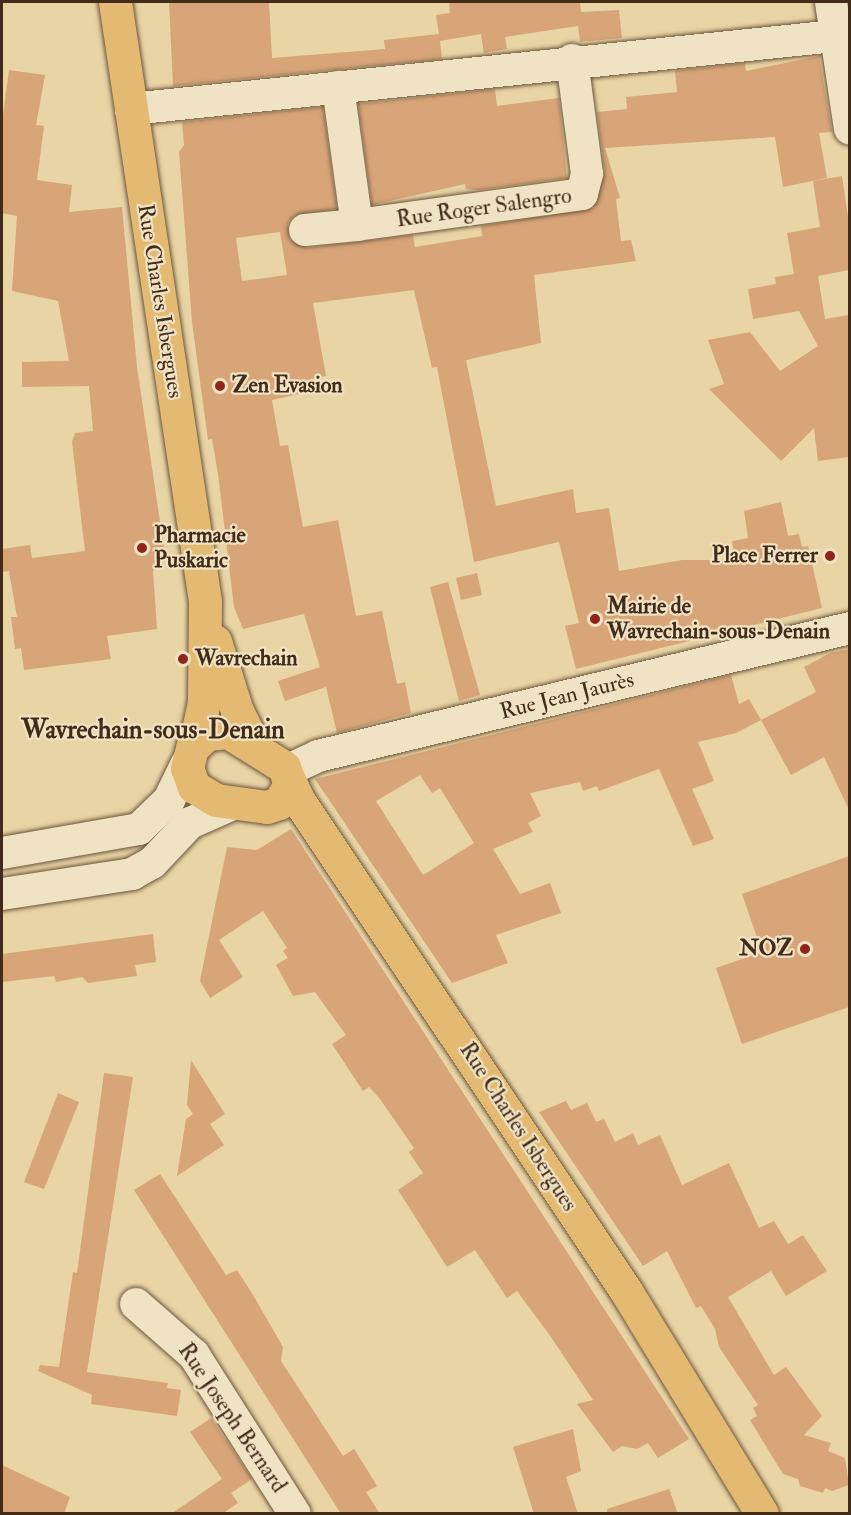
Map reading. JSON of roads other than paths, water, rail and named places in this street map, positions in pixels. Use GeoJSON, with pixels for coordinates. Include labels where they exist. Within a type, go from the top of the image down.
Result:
{"type":"FeatureCollection","features":[{"type":"Feature","properties":{"kind":"main road","name":"Rue Charles Isbergues"},"geometry":{"type":"LineString","coordinates":[[115,2],[205,601],[237,711],[255,747]]}},
{"type":"Feature","properties":{"kind":"main road","name":"Rue Charles Isbergues"},"geometry":{"type":"LineString","coordinates":[[191,753],[204,702],[205,601]]}},
{"type":"Feature","properties":{"kind":"main road"},"geometry":{"type":"LineString","coordinates":[[267,807],[285,796],[288,775],[255,747],[222,732],[191,753],[189,778],[202,794],[267,807],[315,824]]}},
{"type":"Feature","properties":{"kind":"main road","name":"Rue Charles Isbergues"},"geometry":{"type":"LineString","coordinates":[[288,775],[315,824],[717,1434],[762,1514]]}},
{"type":"Feature","properties":{"kind":"street"},"geometry":{"type":"LineString","coordinates":[[831,2],[835,36],[845,69],[849,129]]}},
{"type":"Feature","properties":{"kind":"street"},"geometry":{"type":"LineString","coordinates":[[131,109],[572,60],[835,36]]}},
{"type":"Feature","properties":{"kind":"street","name":"Rue Roger Salengro"},"geometry":{"type":"LineString","coordinates":[[305,230],[582,194],[587,174],[572,60]]}},
{"type":"Feature","properties":{"kind":"street"},"geometry":{"type":"LineString","coordinates":[[338,87],[357,225]]}},
{"type":"Feature","properties":{"kind":"street","name":"Rue Jean Jaurès"},"geometry":{"type":"LineString","coordinates":[[288,775],[318,756],[849,628]]}},
{"type":"Feature","properties":{"kind":"street"},"geometry":{"type":"LineString","coordinates":[[2,853],[139,829],[169,800],[191,753]]}},
{"type":"Feature","properties":{"kind":"street"},"geometry":{"type":"LineString","coordinates":[[2,894],[132,874],[152,863],[190,824],[235,802]]}},
{"type":"Feature","properties":{"kind":"street","name":"Rue Joseph Bernard"},"geometry":{"type":"LineString","coordinates":[[136,1304],[194,1355],[295,1514]]}},
{"type":"Feature","properties":{"kind":"place","name":"Zen Evasion"},"geometry":{"type":"Point","coordinates":[220,386]}},
{"type":"Feature","properties":{"kind":"place","name":"Pharmacie Puskaric"},"geometry":{"type":"Point","coordinates":[142,548]}},
{"type":"Feature","properties":{"kind":"place","name":"Place Ferrer"},"geometry":{"type":"Point","coordinates":[830,556]}},
{"type":"Feature","properties":{"kind":"place","name":"Mairie de Wavrechain-sous-Denain"},"geometry":{"type":"Point","coordinates":[595,619]}},
{"type":"Feature","properties":{"kind":"place","name":"Wavrechain"},"geometry":{"type":"Point","coordinates":[183,659]}},
{"type":"Feature","properties":{"kind":"place","name":"NOZ"},"geometry":{"type":"Point","coordinates":[805,949]}},
{"type":"Feature","properties":{"kind":"district","name":"Wavrechain-sous-Denain"},"geometry":{"type":"Point","coordinates":[153,731]}}]}
